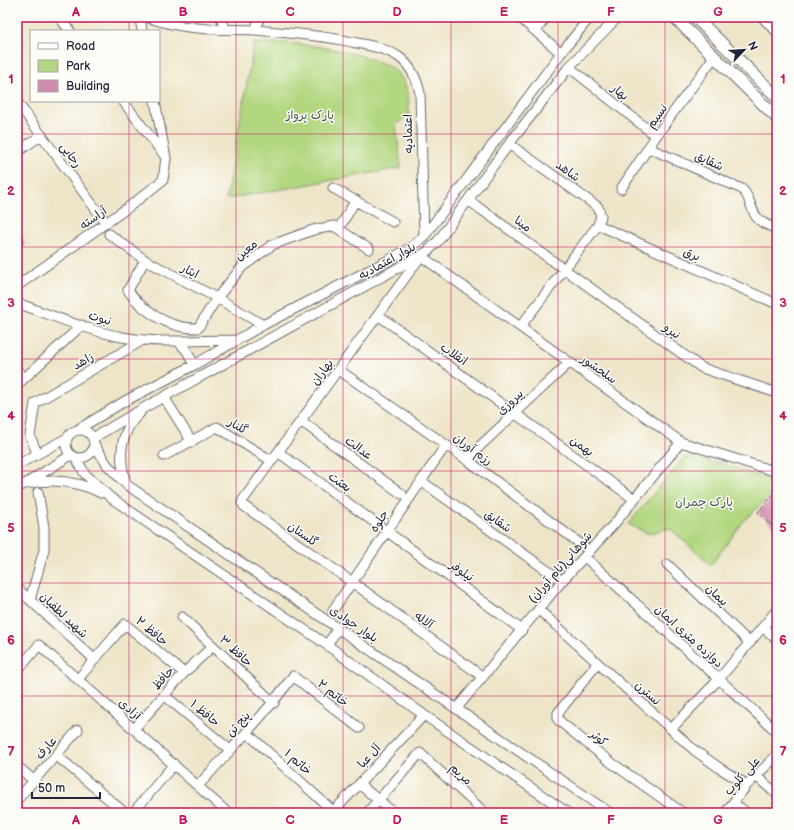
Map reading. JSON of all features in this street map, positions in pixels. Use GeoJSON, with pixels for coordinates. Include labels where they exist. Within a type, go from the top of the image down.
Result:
{"type":"FeatureCollection","features":[{"type":"Feature","properties":{"kind":"main road"},"geometry":{"type":"LineString","coordinates":[[674,17],[777,118]]}},
{"type":"Feature","properties":{"kind":"main road"},"geometry":{"type":"LineString","coordinates":[[695,17],[777,97]]}},
{"type":"Feature","properties":{"kind":"street"},"geometry":{"type":"LineString","coordinates":[[59,17],[69,30]]}},
{"type":"Feature","properties":{"kind":"street"},"geometry":{"type":"LineString","coordinates":[[140,17],[142,30]]}},
{"type":"Feature","properties":{"kind":"street","name":"اعتمادیه"},"geometry":{"type":"LineString","coordinates":[[146,17],[182,26],[255,30],[321,36],[381,49],[399,57],[414,75],[419,88],[424,236]]}},
{"type":"Feature","properties":{"kind":"street"},"geometry":{"type":"LineString","coordinates":[[221,17],[225,29]]}},
{"type":"Feature","properties":{"kind":"street"},"geometry":{"type":"LineString","coordinates":[[255,30],[260,17]]}},
{"type":"Feature","properties":{"kind":"street"},"geometry":{"type":"LineString","coordinates":[[519,17],[561,53]]}},
{"type":"Feature","properties":{"kind":"street"},"geometry":{"type":"LineString","coordinates":[[536,31],[546,17]]}},
{"type":"Feature","properties":{"kind":"street","name":"بلوار اعتمادیه"},"geometry":{"type":"LineString","coordinates":[[76,430],[125,401],[194,365],[263,325],[413,246],[424,236],[561,53],[590,17]]}},
{"type":"Feature","properties":{"kind":"street","name":"بلوار اعتمادیه"},"geometry":{"type":"LineString","coordinates":[[93,441],[149,405],[421,256],[438,241],[569,67],[618,17]]}},
{"type":"Feature","properties":{"kind":"street"},"geometry":{"type":"LineString","coordinates":[[762,17],[777,32]]}},
{"type":"Feature","properties":{"kind":"street","name":"نسیم"},"geometry":{"type":"LineString","coordinates":[[621,189],[656,136],[714,57]]}},
{"type":"Feature","properties":{"kind":"street","name":"بهار"},"geometry":{"type":"LineString","coordinates":[[569,67],[656,136]]}},
{"type":"Feature","properties":{"kind":"street","name":"رجایی"},"geometry":{"type":"LineString","coordinates":[[17,102],[106,223]]}},
{"type":"Feature","properties":{"kind":"street"},"geometry":{"type":"LineString","coordinates":[[124,102],[166,158]]}},
{"type":"Feature","properties":{"kind":"street","name":"آراسته"},"geometry":{"type":"LineString","coordinates":[[17,286],[150,192],[163,180],[166,158],[155,102]]}},
{"type":"Feature","properties":{"kind":"street"},"geometry":{"type":"LineString","coordinates":[[17,152],[42,135]]}},
{"type":"Feature","properties":{"kind":"street","name":"شاهد"},"geometry":{"type":"LineString","coordinates":[[510,144],[598,207],[601,216],[598,225]]}},
{"type":"Feature","properties":{"kind":"street","name":"شقایق"},"geometry":{"type":"LineString","coordinates":[[649,148],[742,189],[747,194],[751,206],[760,221],[777,229]]}},
{"type":"Feature","properties":{"kind":"street"},"geometry":{"type":"LineString","coordinates":[[333,188],[393,222]]}},
{"type":"Feature","properties":{"kind":"street"},"geometry":{"type":"LineString","coordinates":[[356,200],[339,228],[369,249]]}},
{"type":"Feature","properties":{"kind":"street","name":"مینا"},"geometry":{"type":"LineString","coordinates":[[468,200],[564,268]]}},
{"type":"Feature","properties":{"kind":"street"},"geometry":{"type":"LineString","coordinates":[[520,327],[598,225]]}},
{"type":"Feature","properties":{"kind":"street","name":"برق"},"geometry":{"type":"LineString","coordinates":[[598,225],[777,304]]}},
{"type":"Feature","properties":{"kind":"street","name":"معین"},"geometry":{"type":"LineString","coordinates":[[191,340],[216,298],[242,266],[272,245],[313,230],[334,226],[339,228]]}},
{"type":"Feature","properties":{"kind":"street","name":"ایثار"},"geometry":{"type":"LineString","coordinates":[[109,234],[145,260],[263,325]]}},
{"type":"Feature","properties":{"kind":"street","name":"بهاران"},"geometry":{"type":"LineString","coordinates":[[242,503],[421,256]]}},
{"type":"Feature","properties":{"kind":"street","name":"سلحشور"},"geometry":{"type":"LineString","coordinates":[[421,256],[681,442],[776,468]]}},
{"type":"Feature","properties":{"kind":"street"},"geometry":{"type":"LineString","coordinates":[[145,260],[128,290],[132,296],[142,306],[159,318],[179,326],[198,328]]}},
{"type":"Feature","properties":{"kind":"street","name":"نیرو"},"geometry":{"type":"LineString","coordinates":[[564,268],[704,369],[777,393]]}},
{"type":"Feature","properties":{"kind":"street","name":"نبوت"},"geometry":{"type":"LineString","coordinates":[[17,303],[122,337],[143,340],[178,341],[238,340]]}},
{"type":"Feature","properties":{"kind":"street","name":"انقلاب"},"geometry":{"type":"LineString","coordinates":[[378,315],[516,413]]}},
{"type":"Feature","properties":{"kind":"street"},"geometry":{"type":"LineString","coordinates":[[17,385],[82,325]]}},
{"type":"Feature","properties":{"kind":"street","name":"زاهد"},"geometry":{"type":"LineString","coordinates":[[37,453],[30,436],[35,403],[143,340]]}},
{"type":"Feature","properties":{"kind":"street"},"geometry":{"type":"LineString","coordinates":[[178,341],[187,351],[194,365]]}},
{"type":"Feature","properties":{"kind":"street","name":"پیروزی"},"geometry":{"type":"LineString","coordinates":[[466,459],[569,363]]}},
{"type":"Feature","properties":{"kind":"street"},"geometry":{"type":"LineString","coordinates":[[17,370],[24,378]]}},
{"type":"Feature","properties":{"kind":"street","name":"رزم آوران"},"geometry":{"type":"LineString","coordinates":[[339,370],[446,444],[588,554]]}},
{"type":"Feature","properties":{"kind":"street"},"geometry":{"type":"LineString","coordinates":[[164,397],[192,442],[164,456]]}},
{"type":"Feature","properties":{"kind":"street"},"geometry":{"type":"LineString","coordinates":[[127,485],[122,471],[121,456],[123,441],[129,427],[138,415],[149,405]]}},
{"type":"Feature","properties":{"kind":"street","name":"بهمن"},"geometry":{"type":"LineString","coordinates":[[516,413],[634,499]]}},
{"type":"Feature","properties":{"kind":"street","name":"عدالت"},"geometry":{"type":"LineString","coordinates":[[301,421],[402,494]]}},
{"type":"Feature","properties":{"kind":"street","name":"گلنار"},"geometry":{"type":"LineString","coordinates":[[192,442],[217,427],[272,461]]}},
{"type":"Feature","properties":{"kind":"street"},"geometry":{"type":"LineString","coordinates":[[21,485],[73,457],[83,458],[88,456],[92,450],[93,441],[89,433],[83,430],[76,430],[71,433],[65,444],[66,450],[73,457],[86,474],[111,498]]}},
{"type":"Feature","properties":{"kind":"street"},"geometry":{"type":"LineString","coordinates":[[17,465],[67,438]]}},
{"type":"Feature","properties":{"kind":"street","name":"بلوار جوادی"},"geometry":{"type":"LineString","coordinates":[[93,441],[108,466],[127,485],[458,708],[610,813]]}},
{"type":"Feature","properties":{"kind":"street","name":"شوهانی(نام آوران)"},"geometry":{"type":"LineString","coordinates":[[458,708],[562,582],[588,554],[681,442]]}},
{"type":"Feature","properties":{"kind":"street","name":"جلوه"},"geometry":{"type":"LineString","coordinates":[[333,610],[446,444]]}},
{"type":"Feature","properties":{"kind":"street","name":"بعثت"},"geometry":{"type":"LineString","coordinates":[[278,452],[387,531]]}},
{"type":"Feature","properties":{"kind":"street"},"geometry":{"type":"LineString","coordinates":[[21,485],[40,480],[69,481],[84,485],[111,498],[327,645],[424,715],[568,813]]}},
{"type":"Feature","properties":{"kind":"street","name":"شقایق"},"geometry":{"type":"LineString","coordinates":[[421,481],[562,582]]}},
{"type":"Feature","properties":{"kind":"street"},"geometry":{"type":"LineString","coordinates":[[30,600],[41,561],[44,544],[44,527],[38,492]]}},
{"type":"Feature","properties":{"kind":"street","name":"گلستان"},"geometry":{"type":"LineString","coordinates":[[242,503],[260,518],[352,582]]}},
{"type":"Feature","properties":{"kind":"street","name":"نیلوفر"},"geometry":{"type":"LineString","coordinates":[[387,531],[522,630]]}},
{"type":"Feature","properties":{"kind":"street","name":"دوازده متری ایمان"},"geometry":{"type":"LineString","coordinates":[[588,554],[719,680],[777,732]]}},
{"type":"Feature","properties":{"kind":"street","name":"پیمان"},"geometry":{"type":"LineString","coordinates":[[667,564],[750,643]]}},
{"type":"Feature","properties":{"kind":"street","name":"آلاله"},"geometry":{"type":"LineString","coordinates":[[352,582],[483,677]]}},
{"type":"Feature","properties":{"kind":"street","name":"شهید لطفیان"},"geometry":{"type":"LineString","coordinates":[[17,588],[94,659]]}},
{"type":"Feature","properties":{"kind":"street","name":"نسترن"},"geometry":{"type":"LineString","coordinates":[[539,610],[694,750],[747,785]]}},
{"type":"Feature","properties":{"kind":"street"},"geometry":{"type":"LineString","coordinates":[[671,729],[719,680],[777,610]]}},
{"type":"Feature","properties":{"kind":"street","name":"حافظ ۳"},"geometry":{"type":"LineString","coordinates":[[182,617],[274,703]]}},
{"type":"Feature","properties":{"kind":"street","name":"حافظ ۲"},"geometry":{"type":"LineString","coordinates":[[78,679],[125,624],[184,673]]}},
{"type":"Feature","properties":{"kind":"street"},"geometry":{"type":"LineString","coordinates":[[763,627],[777,640]]}},
{"type":"Feature","properties":{"kind":"street"},"geometry":{"type":"LineString","coordinates":[[327,645],[338,628]]}},
{"type":"Feature","properties":{"kind":"street","name":"آزادی"},"geometry":{"type":"LineString","coordinates":[[20,660],[39,645],[228,813]]}},
{"type":"Feature","properties":{"kind":"street","name":"حافظ"},"geometry":{"type":"LineString","coordinates":[[134,729],[184,673],[213,646]]}},
{"type":"Feature","properties":{"kind":"street"},"geometry":{"type":"LineString","coordinates":[[17,670],[20,660]]}},
{"type":"Feature","properties":{"kind":"street","name":"کوثر"},"geometry":{"type":"LineString","coordinates":[[597,664],[558,713],[558,720],[609,761],[683,813]]}},
{"type":"Feature","properties":{"kind":"street","name":"پنج تن"},"geometry":{"type":"LineString","coordinates":[[198,786],[274,703],[293,676]]}},
{"type":"Feature","properties":{"kind":"street","name":"خاتم ۲"},"geometry":{"type":"LineString","coordinates":[[293,676],[359,728]]}},
{"type":"Feature","properties":{"kind":"street","name":"حافظ ۱"},"geometry":{"type":"LineString","coordinates":[[164,695],[230,750]]}},
{"type":"Feature","properties":{"kind":"street","name":"آل عبا"},"geometry":{"type":"LineString","coordinates":[[332,812],[424,715]]}},
{"type":"Feature","properties":{"kind":"street","name":"عارف"},"geometry":{"type":"LineString","coordinates":[[17,800],[78,730]]}},
{"type":"Feature","properties":{"kind":"street","name":"خاتم ۱"},"geometry":{"type":"LineString","coordinates":[[246,732],[332,812]]}},
{"type":"Feature","properties":{"kind":"street","name":"مریم"},"geometry":{"type":"LineString","coordinates":[[379,800],[420,753],[485,813]]}},
{"type":"Feature","properties":{"kind":"street"},"geometry":{"type":"LineString","coordinates":[[56,755],[125,813]]}},
{"type":"Feature","properties":{"kind":"street","name":"علی کلوپ"},"geometry":{"type":"LineString","coordinates":[[725,813],[747,785],[757,777],[777,755]]}},
{"type":"Feature","properties":{"kind":"street"},"geometry":{"type":"LineString","coordinates":[[133,813],[174,764]]}},
{"type":"Feature","properties":{"kind":"street"},"geometry":{"type":"LineString","coordinates":[[17,766],[33,780]]}},
{"type":"Feature","properties":{"kind":"street"},"geometry":{"type":"LineString","coordinates":[[757,777],[777,794]]}},
{"type":"Feature","properties":{"kind":"street"},"geometry":{"type":"LineString","coordinates":[[359,784],[394,813]]}},
{"type":"Feature","properties":{"kind":"street"},"geometry":{"type":"LineString","coordinates":[[367,813],[379,800]]}},
{"type":"Feature","properties":{"kind":"street"},"geometry":{"type":"LineString","coordinates":[[733,803],[747,813]]}},
{"type":"Feature","properties":{"kind":"street"},"geometry":{"type":"LineString","coordinates":[[17,810],[20,813]]}},
{"type":"Feature","properties":{"kind":"green space","name":"پارک پرواز"},"geometry":{"type":"Polygon","coordinates":[[[254,43],[284,43],[327,48],[378,61],[390,67],[399,74],[407,89],[409,109],[409,115],[396,124],[401,168],[226,199],[254,43]]]}},
{"type":"Feature","properties":{"kind":"green space","name":"پارک چمران"},"geometry":{"type":"Polygon","coordinates":[[[690,457],[719,463],[777,482],[777,488],[744,521],[711,565],[671,529],[663,529],[649,534],[628,524],[684,458],[690,457]]]}},
{"type":"Feature","properties":{"kind":"building"},"geometry":{"type":"Polygon","coordinates":[[[777,490],[777,529],[758,512],[777,490]]]}}]}
